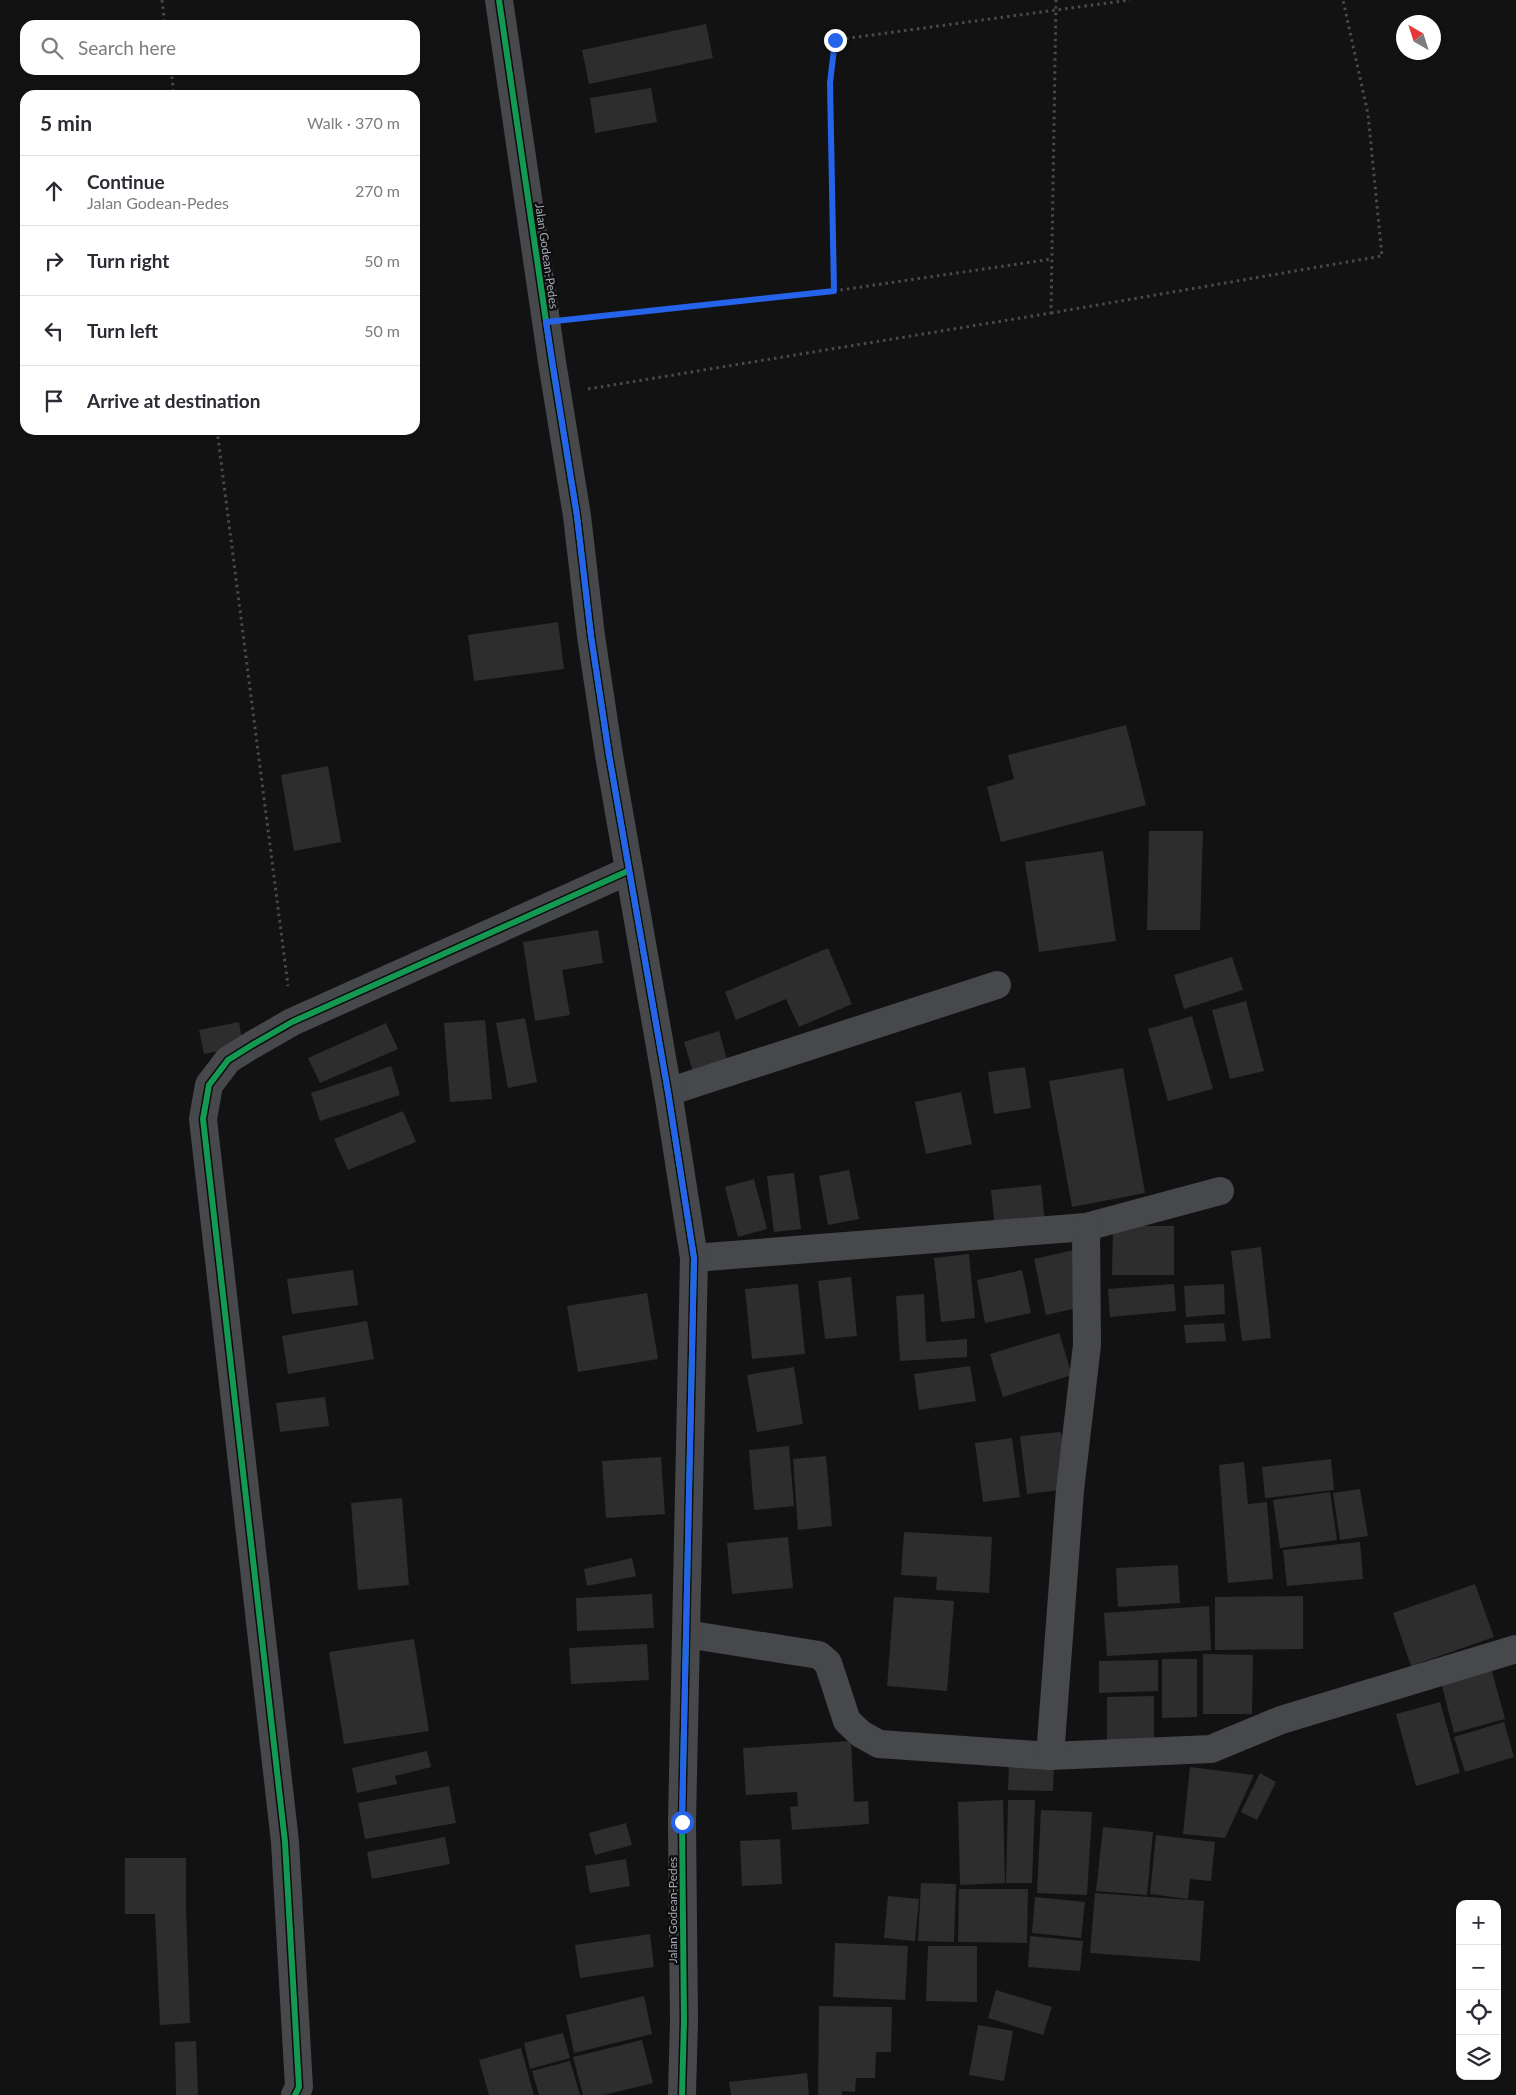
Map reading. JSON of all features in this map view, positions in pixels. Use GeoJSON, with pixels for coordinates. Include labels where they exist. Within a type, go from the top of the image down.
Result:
{"type":"FeatureCollection","features":[{"type":"Feature","properties":{"kind":"street","name":"Jalan Godean-Pedes"},"geometry":{"type":"LineString","coordinates":[[499,0],[546,322],[577,516],[591,636],[628,871],[668,1092],[694,1258],[682,1822],[684,2021],[682,2095]]}},
{"type":"Feature","properties":{"kind":"street"},"geometry":{"type":"LineString","coordinates":[[295,2095],[299,2087],[285,1842],[203,1118],[209,1086],[228,1060],[292,1022],[628,871]]}},
{"type":"Feature","properties":{"kind":"street"},"geometry":{"type":"LineString","coordinates":[[668,1092],[997,985]]}},
{"type":"Feature","properties":{"kind":"street"},"geometry":{"type":"LineString","coordinates":[[694,1258],[1086,1227],[1220,1190]]}},
{"type":"Feature","properties":{"kind":"street"},"geometry":{"type":"LineString","coordinates":[[1050,1756],[1070,1490],[1088,1345],[1086,1227]]}},
{"type":"Feature","properties":{"kind":"street"},"geometry":{"type":"LineString","coordinates":[[686,1634],[819,1656],[828,1662],[847,1722],[861,1734],[879,1744],[1050,1756],[1211,1749],[1281,1720],[1516,1648]]}},
{"type":"Feature","properties":{"kind":"path"},"geometry":{"type":"LineString","coordinates":[[162,0],[164,20]]}},
{"type":"Feature","properties":{"kind":"path"},"geometry":{"type":"LineString","coordinates":[[1051,313],[1056,0]]}},
{"type":"Feature","properties":{"kind":"path"},"geometry":{"type":"LineString","coordinates":[[834,291],[830,83],[835,40],[1130,0]]}},
{"type":"Feature","properties":{"kind":"path"},"geometry":{"type":"LineString","coordinates":[[557,394],[1051,313],[1382,256],[1368,114],[1343,0]]}},
{"type":"Feature","properties":{"kind":"path"},"geometry":{"type":"LineString","coordinates":[[172,75],[173,90]]}},
{"type":"Feature","properties":{"kind":"path"},"geometry":{"type":"LineString","coordinates":[[546,322],[834,291],[1052,259]]}},
{"type":"Feature","properties":{"kind":"path"},"geometry":{"type":"LineString","coordinates":[[218,435],[292,1022]]}},
{"type":"Feature","properties":{"kind":"building"},"geometry":{"type":"Polygon","coordinates":[[[706,24],[713,58],[589,84],[582,50],[706,24]]]}},
{"type":"Feature","properties":{"kind":"building"},"geometry":{"type":"Polygon","coordinates":[[[651,88],[657,122],[595,133],[590,98],[651,88]]]}},
{"type":"Feature","properties":{"kind":"building"},"geometry":{"type":"Polygon","coordinates":[[[558,622],[564,669],[474,681],[468,635],[558,622]]]}},
{"type":"Feature","properties":{"kind":"building"},"geometry":{"type":"Polygon","coordinates":[[[1126,725],[1146,805],[1001,842],[987,787],[1014,779],[1008,755],[1126,725]]]}},
{"type":"Feature","properties":{"kind":"building"},"geometry":{"type":"Polygon","coordinates":[[[328,766],[341,842],[294,851],[281,775],[328,766]]]}},
{"type":"Feature","properties":{"kind":"building"},"geometry":{"type":"Polygon","coordinates":[[[1149,831],[1203,831],[1200,930],[1147,930],[1149,831]]]}},
{"type":"Feature","properties":{"kind":"building"},"geometry":{"type":"Polygon","coordinates":[[[1103,851],[1116,941],[1039,952],[1025,862],[1103,851]]]}},
{"type":"Feature","properties":{"kind":"building"},"geometry":{"type":"Polygon","coordinates":[[[598,930],[603,963],[562,970],[570,1015],[535,1021],[523,942],[598,930]]]}},
{"type":"Feature","properties":{"kind":"building"},"geometry":{"type":"Polygon","coordinates":[[[828,948],[852,1004],[799,1027],[786,999],[736,1020],[725,992],[828,948]]]}},
{"type":"Feature","properties":{"kind":"building"},"geometry":{"type":"Polygon","coordinates":[[[1232,957],[1243,990],[1184,1009],[1174,975],[1232,957]]]}},
{"type":"Feature","properties":{"kind":"building"},"geometry":{"type":"Polygon","coordinates":[[[1246,1001],[1264,1071],[1230,1079],[1212,1010],[1246,1001]]]}},
{"type":"Feature","properties":{"kind":"building"},"geometry":{"type":"Polygon","coordinates":[[[1192,1016],[1213,1089],[1168,1101],[1148,1029],[1192,1016]]]}},
{"type":"Feature","properties":{"kind":"building"},"geometry":{"type":"Polygon","coordinates":[[[525,1018],[537,1082],[508,1088],[496,1023],[525,1018]]]}},
{"type":"Feature","properties":{"kind":"building"},"geometry":{"type":"Polygon","coordinates":[[[485,1020],[492,1099],[450,1102],[444,1023],[485,1020]]]}},
{"type":"Feature","properties":{"kind":"building"},"geometry":{"type":"Polygon","coordinates":[[[239,1022],[243,1046],[204,1054],[199,1030],[239,1022]]]}},
{"type":"Feature","properties":{"kind":"building"},"geometry":{"type":"Polygon","coordinates":[[[386,1023],[398,1049],[320,1083],[308,1058],[386,1023]]]}},
{"type":"Feature","properties":{"kind":"building"},"geometry":{"type":"Polygon","coordinates":[[[719,1031],[728,1063],[693,1072],[684,1042],[719,1031]]]}},
{"type":"Feature","properties":{"kind":"building"},"geometry":{"type":"Polygon","coordinates":[[[391,1066],[400,1095],[320,1121],[311,1093],[391,1066]]]}},
{"type":"Feature","properties":{"kind":"building"},"geometry":{"type":"Polygon","coordinates":[[[1025,1067],[1031,1108],[994,1114],[988,1072],[1025,1067]]]}},
{"type":"Feature","properties":{"kind":"building"},"geometry":{"type":"Polygon","coordinates":[[[1123,1068],[1145,1193],[1072,1207],[1049,1081],[1123,1068]]]}},
{"type":"Feature","properties":{"kind":"building"},"geometry":{"type":"Polygon","coordinates":[[[961,1092],[972,1144],[926,1154],[915,1102],[961,1092]]]}},
{"type":"Feature","properties":{"kind":"building"},"geometry":{"type":"Polygon","coordinates":[[[403,1111],[416,1142],[348,1170],[334,1139],[403,1111]]]}},
{"type":"Feature","properties":{"kind":"building"},"geometry":{"type":"Polygon","coordinates":[[[849,1170],[859,1219],[828,1225],[819,1176],[849,1170]]]}},
{"type":"Feature","properties":{"kind":"building"},"geometry":{"type":"Polygon","coordinates":[[[794,1173],[801,1229],[774,1232],[767,1176],[794,1173]]]}},
{"type":"Feature","properties":{"kind":"building"},"geometry":{"type":"Polygon","coordinates":[[[754,1179],[767,1229],[738,1237],[725,1187],[754,1179]]]}},
{"type":"Feature","properties":{"kind":"building"},"geometry":{"type":"Polygon","coordinates":[[[1041,1185],[1045,1224],[995,1230],[991,1190],[1041,1185]]]}},
{"type":"Feature","properties":{"kind":"building"},"geometry":{"type":"Polygon","coordinates":[[[1113,1226],[1174,1226],[1174,1275],[1112,1275],[1113,1226]]]}},
{"type":"Feature","properties":{"kind":"building"},"geometry":{"type":"Polygon","coordinates":[[[1261,1247],[1271,1338],[1242,1341],[1231,1251],[1261,1247]]]}},
{"type":"Feature","properties":{"kind":"building"},"geometry":{"type":"Polygon","coordinates":[[[1074,1250],[1086,1306],[1046,1315],[1034,1259],[1074,1250]]]}},
{"type":"Feature","properties":{"kind":"building"},"geometry":{"type":"Polygon","coordinates":[[[969,1254],[975,1318],[941,1322],[934,1258],[969,1254]]]}},
{"type":"Feature","properties":{"kind":"building"},"geometry":{"type":"Polygon","coordinates":[[[353,1270],[358,1305],[292,1314],[287,1279],[353,1270]]]}},
{"type":"Feature","properties":{"kind":"building"},"geometry":{"type":"Polygon","coordinates":[[[1022,1270],[1031,1313],[985,1323],[977,1280],[1022,1270]]]}},
{"type":"Feature","properties":{"kind":"building"},"geometry":{"type":"Polygon","coordinates":[[[851,1277],[857,1336],[825,1339],[818,1281],[851,1277]]]}},
{"type":"Feature","properties":{"kind":"building"},"geometry":{"type":"Polygon","coordinates":[[[798,1284],[805,1354],[752,1359],[745,1289],[798,1284]]]}},
{"type":"Feature","properties":{"kind":"building"},"geometry":{"type":"Polygon","coordinates":[[[1174,1284],[1176,1311],[1110,1317],[1108,1289],[1174,1284]]]}},
{"type":"Feature","properties":{"kind":"building"},"geometry":{"type":"Polygon","coordinates":[[[1224,1284],[1225,1314],[1186,1317],[1184,1286],[1224,1284]]]}},
{"type":"Feature","properties":{"kind":"building"},"geometry":{"type":"Polygon","coordinates":[[[647,1293],[658,1359],[578,1372],[567,1306],[647,1293]]]}},
{"type":"Feature","properties":{"kind":"building"},"geometry":{"type":"Polygon","coordinates":[[[924,1294],[926,1342],[967,1339],[967,1357],[900,1361],[896,1296],[924,1294]]]}},
{"type":"Feature","properties":{"kind":"building"},"geometry":{"type":"Polygon","coordinates":[[[367,1321],[374,1359],[288,1374],[282,1336],[367,1321]]]}},
{"type":"Feature","properties":{"kind":"building"},"geometry":{"type":"Polygon","coordinates":[[[1224,1323],[1226,1341],[1186,1343],[1184,1325],[1224,1323]]]}},
{"type":"Feature","properties":{"kind":"building"},"geometry":{"type":"Polygon","coordinates":[[[1059,1333],[1072,1375],[1003,1397],[990,1354],[1059,1333]]]}},
{"type":"Feature","properties":{"kind":"building"},"geometry":{"type":"Polygon","coordinates":[[[970,1366],[976,1401],[919,1410],[914,1374],[970,1366]]]}},
{"type":"Feature","properties":{"kind":"building"},"geometry":{"type":"Polygon","coordinates":[[[794,1367],[803,1424],[757,1432],[747,1375],[794,1367]]]}},
{"type":"Feature","properties":{"kind":"building"},"geometry":{"type":"Polygon","coordinates":[[[325,1397],[329,1426],[280,1432],[276,1403],[325,1397]]]}},
{"type":"Feature","properties":{"kind":"building"},"geometry":{"type":"Polygon","coordinates":[[[1061,1432],[1068,1489],[1027,1494],[1020,1436],[1061,1432]]]}},
{"type":"Feature","properties":{"kind":"building"},"geometry":{"type":"Polygon","coordinates":[[[1012,1438],[1020,1497],[983,1502],[975,1443],[1012,1438]]]}},
{"type":"Feature","properties":{"kind":"building"},"geometry":{"type":"Polygon","coordinates":[[[789,1446],[794,1506],[754,1510],[749,1450],[789,1446]]]}},
{"type":"Feature","properties":{"kind":"building"},"geometry":{"type":"Polygon","coordinates":[[[826,1456],[832,1526],[798,1530],[793,1459],[826,1456]]]}},
{"type":"Feature","properties":{"kind":"building"},"geometry":{"type":"Polygon","coordinates":[[[661,1457],[665,1514],[606,1518],[602,1461],[661,1457]]]}},
{"type":"Feature","properties":{"kind":"building"},"geometry":{"type":"Polygon","coordinates":[[[1331,1459],[1334,1490],[1265,1498],[1262,1467],[1331,1459]]]}},
{"type":"Feature","properties":{"kind":"building"},"geometry":{"type":"Polygon","coordinates":[[[1244,1462],[1248,1504],[1267,1502],[1273,1579],[1228,1583],[1219,1465],[1244,1462]]]}},
{"type":"Feature","properties":{"kind":"building"},"geometry":{"type":"Polygon","coordinates":[[[1360,1489],[1368,1536],[1340,1540],[1333,1493],[1360,1489]]]}},
{"type":"Feature","properties":{"kind":"building"},"geometry":{"type":"Polygon","coordinates":[[[1330,1492],[1337,1540],[1280,1548],[1273,1500],[1330,1492]]]}},
{"type":"Feature","properties":{"kind":"building"},"geometry":{"type":"Polygon","coordinates":[[[402,1498],[409,1585],[358,1590],[351,1503],[402,1498]]]}},
{"type":"Feature","properties":{"kind":"building"},"geometry":{"type":"Polygon","coordinates":[[[904,1532],[992,1537],[989,1593],[936,1590],[937,1577],[901,1575],[904,1532]]]}},
{"type":"Feature","properties":{"kind":"building"},"geometry":{"type":"Polygon","coordinates":[[[788,1537],[793,1588],[732,1594],[727,1543],[788,1537]]]}},
{"type":"Feature","properties":{"kind":"building"},"geometry":{"type":"Polygon","coordinates":[[[1360,1542],[1363,1579],[1287,1586],[1283,1550],[1360,1542]]]}},
{"type":"Feature","properties":{"kind":"building"},"geometry":{"type":"Polygon","coordinates":[[[632,1558],[636,1576],[587,1586],[584,1569],[632,1558]]]}},
{"type":"Feature","properties":{"kind":"building"},"geometry":{"type":"Polygon","coordinates":[[[1178,1565],[1180,1603],[1118,1607],[1116,1568],[1178,1565]]]}},
{"type":"Feature","properties":{"kind":"building"},"geometry":{"type":"Polygon","coordinates":[[[1475,1584],[1494,1637],[1411,1666],[1393,1613],[1475,1584]]]}},
{"type":"Feature","properties":{"kind":"building"},"geometry":{"type":"Polygon","coordinates":[[[652,1594],[654,1628],[577,1631],[576,1598],[652,1594]]]}},
{"type":"Feature","properties":{"kind":"building"},"geometry":{"type":"Polygon","coordinates":[[[1303,1596],[1303,1649],[1215,1650],[1215,1597],[1303,1596]]]}},
{"type":"Feature","properties":{"kind":"building"},"geometry":{"type":"Polygon","coordinates":[[[894,1597],[954,1601],[947,1691],[887,1686],[894,1597]]]}},
{"type":"Feature","properties":{"kind":"building"},"geometry":{"type":"Polygon","coordinates":[[[1209,1606],[1211,1650],[1107,1656],[1104,1613],[1209,1606]]]}},
{"type":"Feature","properties":{"kind":"building"},"geometry":{"type":"Polygon","coordinates":[[[414,1639],[429,1731],[344,1744],[329,1652],[414,1639]]]}},
{"type":"Feature","properties":{"kind":"building"},"geometry":{"type":"Polygon","coordinates":[[[647,1644],[649,1680],[571,1684],[569,1648],[647,1644]]]}},
{"type":"Feature","properties":{"kind":"building"},"geometry":{"type":"Polygon","coordinates":[[[1203,1654],[1253,1655],[1252,1714],[1203,1714],[1203,1654]]]}},
{"type":"Feature","properties":{"kind":"building"},"geometry":{"type":"Polygon","coordinates":[[[1162,1659],[1197,1659],[1197,1717],[1162,1718],[1162,1659]]]}},
{"type":"Feature","properties":{"kind":"building"},"geometry":{"type":"Polygon","coordinates":[[[1158,1660],[1158,1691],[1099,1693],[1099,1661],[1158,1660]]]}},
{"type":"Feature","properties":{"kind":"building"},"geometry":{"type":"Polygon","coordinates":[[[1490,1664],[1505,1719],[1454,1733],[1440,1678],[1490,1664]]]}},
{"type":"Feature","properties":{"kind":"building"},"geometry":{"type":"Polygon","coordinates":[[[1154,1696],[1154,1744],[1107,1744],[1107,1697],[1154,1696]]]}},
{"type":"Feature","properties":{"kind":"building"},"geometry":{"type":"Polygon","coordinates":[[[1440,1702],[1460,1773],[1416,1786],[1396,1714],[1440,1702]]]}},
{"type":"Feature","properties":{"kind":"building"},"geometry":{"type":"Polygon","coordinates":[[[1504,1722],[1514,1757],[1465,1772],[1454,1737],[1504,1722]]]}},
{"type":"Feature","properties":{"kind":"building"},"geometry":{"type":"Polygon","coordinates":[[[851,1741],[854,1802],[868,1801],[869,1824],[792,1830],[790,1807],[798,1806],[797,1792],[746,1795],[743,1748],[851,1741]]]}},
{"type":"Feature","properties":{"kind":"building"},"geometry":{"type":"Polygon","coordinates":[[[427,1751],[431,1767],[395,1776],[397,1784],[357,1793],[352,1768],[427,1751]]]}},
{"type":"Feature","properties":{"kind":"building"},"geometry":{"type":"Polygon","coordinates":[[[1009,1763],[1054,1764],[1053,1791],[1008,1790],[1009,1763]]]}},
{"type":"Feature","properties":{"kind":"building"},"geometry":{"type":"Polygon","coordinates":[[[1190,1767],[1254,1775],[1225,1838],[1183,1834],[1190,1767]]]}},
{"type":"Feature","properties":{"kind":"building"},"geometry":{"type":"Polygon","coordinates":[[[1260,1773],[1276,1782],[1257,1820],[1241,1812],[1260,1773]]]}},
{"type":"Feature","properties":{"kind":"building"},"geometry":{"type":"Polygon","coordinates":[[[449,1786],[456,1823],[365,1839],[358,1803],[449,1786]]]}},
{"type":"Feature","properties":{"kind":"building"},"geometry":{"type":"Polygon","coordinates":[[[1003,1800],[1005,1883],[960,1885],[958,1802],[1003,1800]]]}},
{"type":"Feature","properties":{"kind":"building"},"geometry":{"type":"Polygon","coordinates":[[[1008,1800],[1035,1800],[1032,1883],[1006,1883],[1008,1800]]]}},
{"type":"Feature","properties":{"kind":"building"},"geometry":{"type":"Polygon","coordinates":[[[1041,1810],[1092,1812],[1087,1895],[1037,1893],[1041,1810]]]}},
{"type":"Feature","properties":{"kind":"building"},"geometry":{"type":"Polygon","coordinates":[[[626,1823],[632,1845],[595,1855],[589,1833],[626,1823]]]}},
{"type":"Feature","properties":{"kind":"building"},"geometry":{"type":"Polygon","coordinates":[[[1103,1827],[1153,1832],[1147,1895],[1096,1891],[1103,1827]]]}},
{"type":"Feature","properties":{"kind":"building"},"geometry":{"type":"Polygon","coordinates":[[[1156,1835],[1215,1842],[1211,1881],[1190,1879],[1188,1899],[1150,1894],[1156,1835]]]}},
{"type":"Feature","properties":{"kind":"building"},"geometry":{"type":"Polygon","coordinates":[[[445,1837],[450,1864],[372,1879],[367,1852],[445,1837]]]}},
{"type":"Feature","properties":{"kind":"building"},"geometry":{"type":"Polygon","coordinates":[[[780,1839],[782,1884],[742,1886],[740,1841],[780,1839]]]}},
{"type":"Feature","properties":{"kind":"building"},"geometry":{"type":"Polygon","coordinates":[[[125,1858],[186,1858],[190,2023],[160,2025],[155,1914],[125,1914],[125,1858]]]}},
{"type":"Feature","properties":{"kind":"building"},"geometry":{"type":"Polygon","coordinates":[[[626,1859],[630,1886],[590,1893],[585,1866],[626,1859]]]}},
{"type":"Feature","properties":{"kind":"building"},"geometry":{"type":"Polygon","coordinates":[[[921,1883],[956,1884],[954,1942],[918,1941],[921,1883]]]}},
{"type":"Feature","properties":{"kind":"building"},"geometry":{"type":"Polygon","coordinates":[[[959,1889],[1028,1889],[1027,1943],[958,1942],[959,1889]]]}},
{"type":"Feature","properties":{"kind":"building"},"geometry":{"type":"Polygon","coordinates":[[[1095,1893],[1204,1901],[1200,1961],[1090,1953],[1095,1893]]]}},
{"type":"Feature","properties":{"kind":"building"},"geometry":{"type":"Polygon","coordinates":[[[888,1896],[919,1899],[915,1941],[884,1938],[888,1896]]]}},
{"type":"Feature","properties":{"kind":"building"},"geometry":{"type":"Polygon","coordinates":[[[1035,1897],[1085,1902],[1081,1938],[1032,1933],[1035,1897]]]}},
{"type":"Feature","properties":{"kind":"building"},"geometry":{"type":"Polygon","coordinates":[[[650,1934],[654,1967],[580,1978],[575,1945],[650,1934]]]}},
{"type":"Feature","properties":{"kind":"building"},"geometry":{"type":"Polygon","coordinates":[[[1030,1936],[1083,1941],[1080,1971],[1028,1967],[1030,1936]]]}},
{"type":"Feature","properties":{"kind":"building"},"geometry":{"type":"Polygon","coordinates":[[[835,1943],[908,1946],[905,2000],[833,1997],[835,1943]]]}},
{"type":"Feature","properties":{"kind":"building"},"geometry":{"type":"Polygon","coordinates":[[[928,1946],[977,1946],[977,2002],[926,2001],[928,1946]]]}},
{"type":"Feature","properties":{"kind":"building"},"geometry":{"type":"Polygon","coordinates":[[[996,1990],[1052,2007],[1043,2035],[988,2018],[996,1990]]]}},
{"type":"Feature","properties":{"kind":"building"},"geometry":{"type":"Polygon","coordinates":[[[644,1996],[652,2034],[574,2053],[566,2015],[644,1996]]]}},
{"type":"Feature","properties":{"kind":"building"},"geometry":{"type":"Polygon","coordinates":[[[819,2006],[892,2007],[891,2052],[876,2052],[875,2078],[856,2078],[855,2092],[842,2091],[842,2095],[818,2095],[819,2006]]]}},
{"type":"Feature","properties":{"kind":"building"},"geometry":{"type":"Polygon","coordinates":[[[978,2025],[1013,2031],[1004,2081],[969,2075],[978,2025]]]}},
{"type":"Feature","properties":{"kind":"building"},"geometry":{"type":"Polygon","coordinates":[[[563,2033],[570,2058],[530,2069],[524,2043],[563,2033]]]}},
{"type":"Feature","properties":{"kind":"building"},"geometry":{"type":"Polygon","coordinates":[[[642,2040],[653,2083],[604,2095],[583,2095],[573,2057],[642,2040]]]}},
{"type":"Feature","properties":{"kind":"building"},"geometry":{"type":"Polygon","coordinates":[[[196,2041],[198,2095],[176,2095],[175,2042],[196,2041]]]}},
{"type":"Feature","properties":{"kind":"building"},"geometry":{"type":"Polygon","coordinates":[[[521,2048],[534,2095],[489,2095],[479,2060],[521,2048]]]}},
{"type":"Feature","properties":{"kind":"building"},"geometry":{"type":"Polygon","coordinates":[[[570,2061],[580,2095],[539,2095],[532,2071],[570,2061]]]}},
{"type":"Feature","properties":{"kind":"building"},"geometry":{"type":"Polygon","coordinates":[[[807,2073],[809,2095],[731,2095],[729,2082],[807,2073]]]}},
{"type":"Feature","properties":{"kind":"cycle path"},"geometry":{"type":"LineString","coordinates":[[499,0],[552,362],[577,516],[591,636],[609,755],[668,1092],[694,1258],[682,1822],[684,2021],[682,2095]]}},
{"type":"Feature","properties":{"kind":"cycle path"},"geometry":{"type":"LineString","coordinates":[[295,2095],[299,2087],[285,1842],[203,1119],[209,1085],[228,1060],[292,1022],[628,871]]}},
{"type":"Feature","properties":{"kind":"route"},"geometry":{"type":"LineString","coordinates":[[682,1822],[694,1258],[668,1092],[609,755],[591,636],[577,516],[546,322],[834,291],[830,83],[835,40]]}}]}
